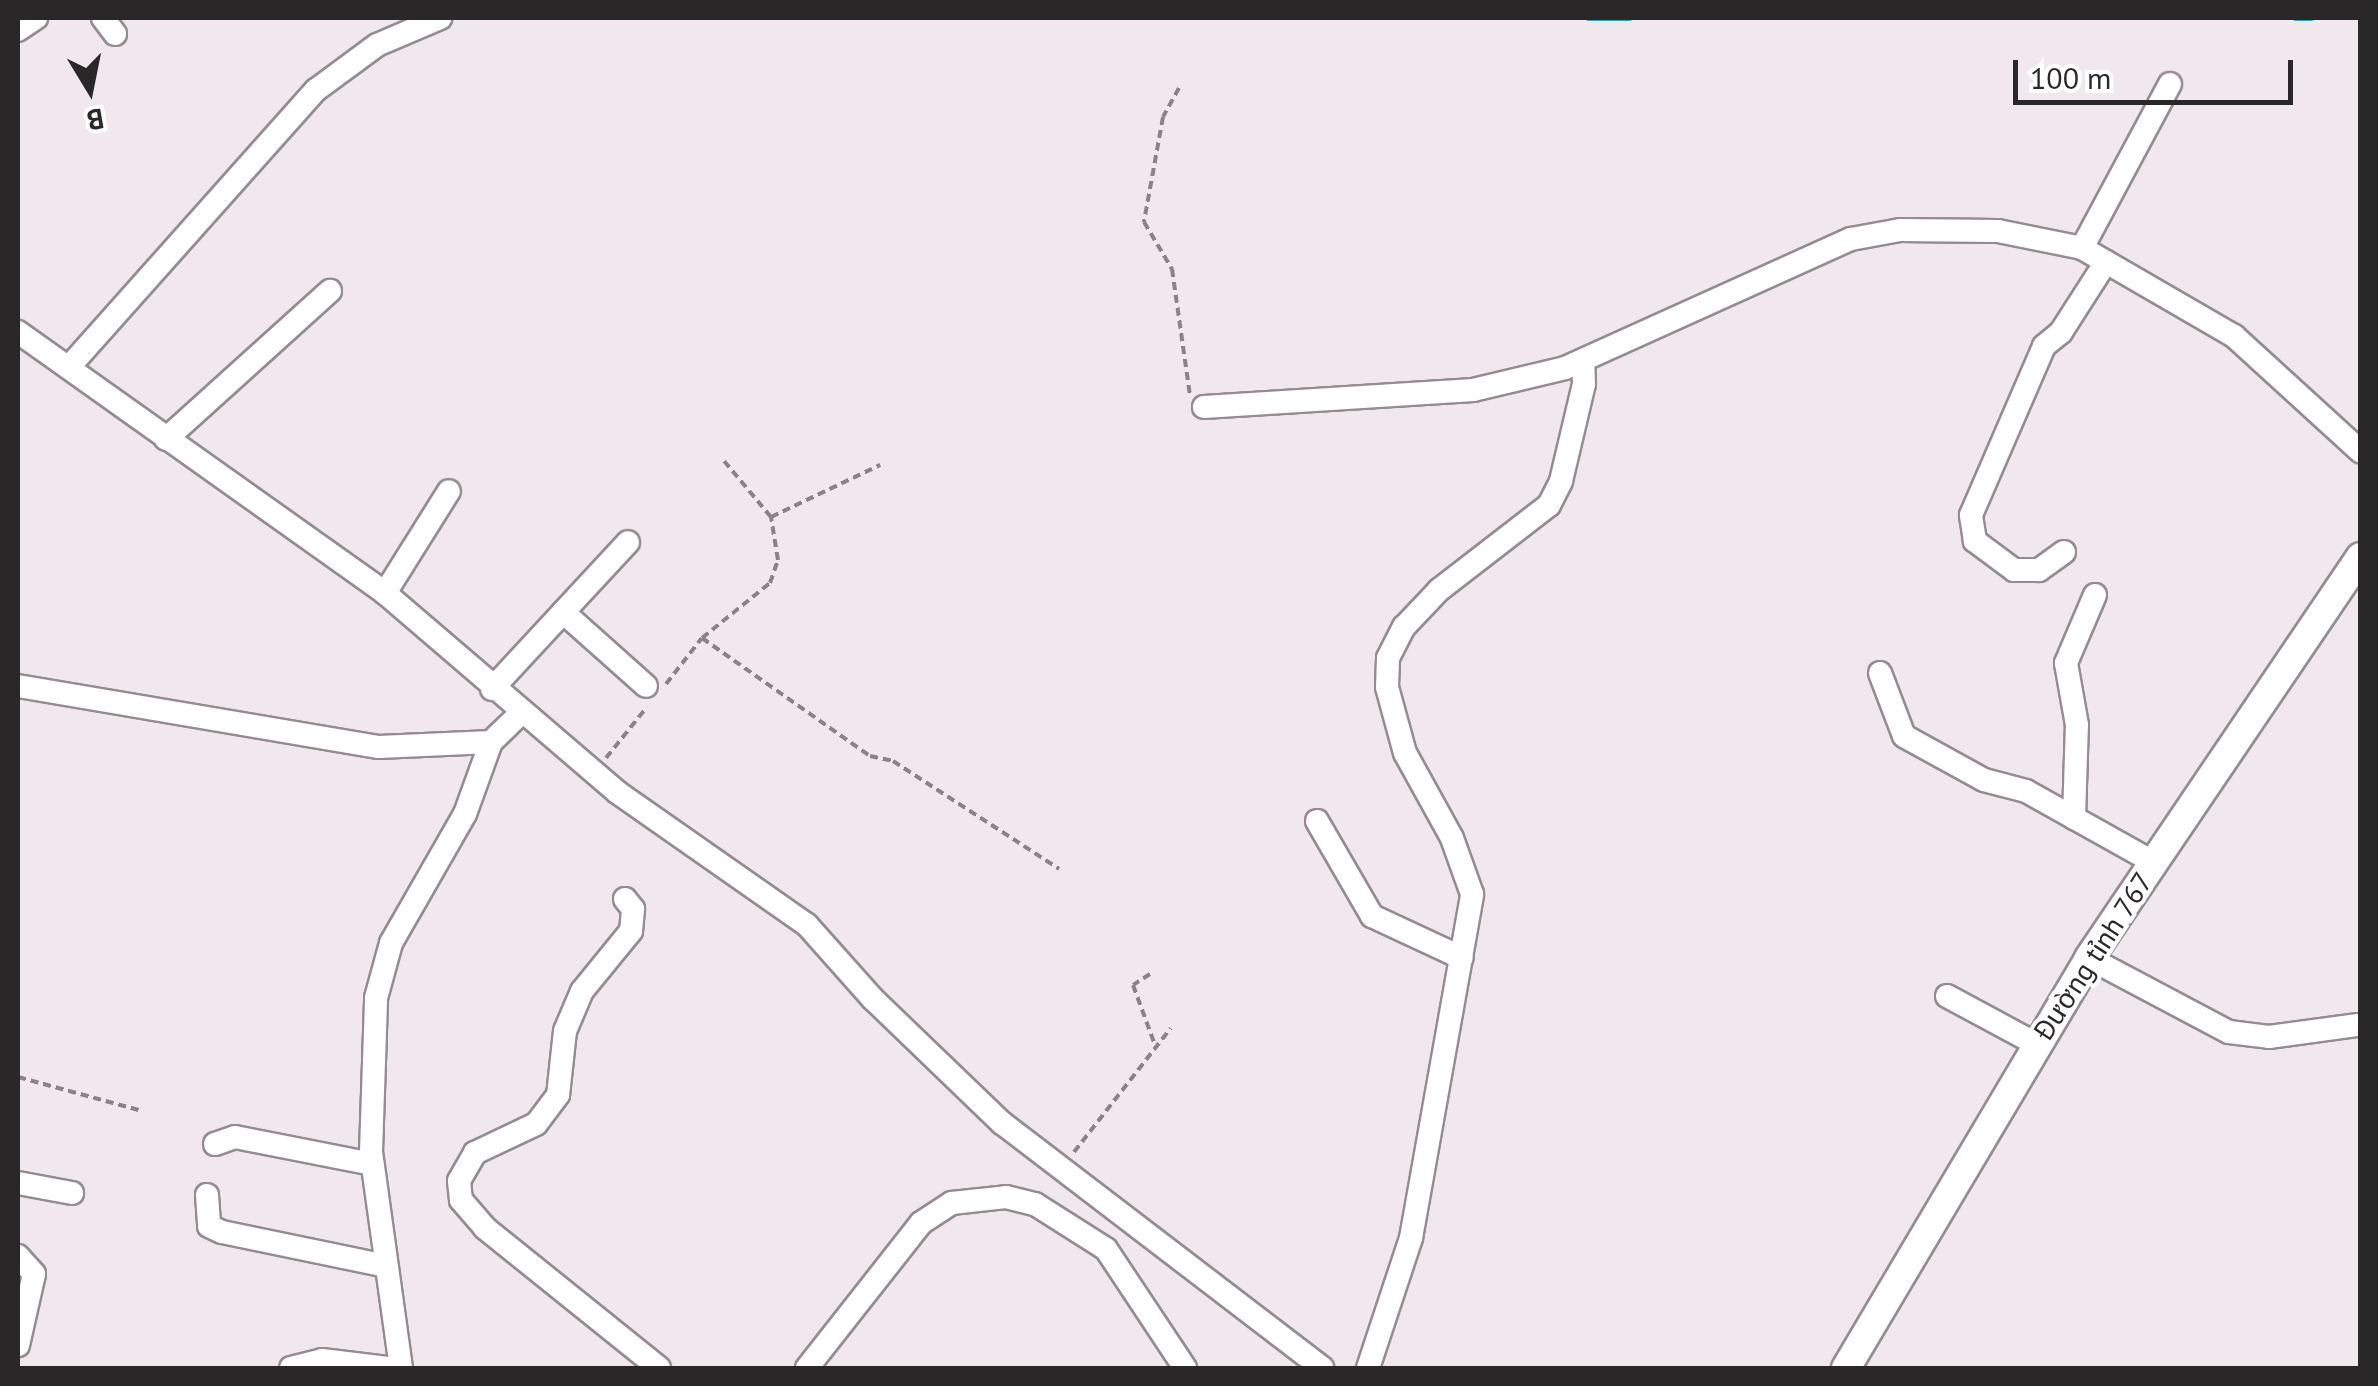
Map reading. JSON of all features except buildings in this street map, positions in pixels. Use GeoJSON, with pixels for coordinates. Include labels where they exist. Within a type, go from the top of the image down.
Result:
{"type":"FeatureCollection","features":[{"type":"Feature","properties":{"kind":"main road","name":"Đường tỉnh 767"},"geometry":{"type":"LineString","coordinates":[[1846,1368],[2089,958],[2360,557]]}},
{"type":"Feature","properties":{"kind":"street"},"geometry":{"type":"LineString","coordinates":[[18,30],[36,18]]}},
{"type":"Feature","properties":{"kind":"street"},"geometry":{"type":"LineString","coordinates":[[69,367],[316,90],[378,46],[440,18]]}},
{"type":"Feature","properties":{"kind":"street"},"geometry":{"type":"LineString","coordinates":[[2082,248],[2170,84]]}},
{"type":"Feature","properties":{"kind":"street"},"geometry":{"type":"LineString","coordinates":[[1204,406],[1473,390],[1583,361],[1851,239],[1900,230],[1998,231],[2082,248],[2234,336],[2360,451]]}},
{"type":"Feature","properties":{"kind":"street"},"geometry":{"type":"LineString","coordinates":[[2064,552],[2039,570],[2014,570],[1974,541],[1971,515],[2044,346],[2061,332],[2106,262]]}},
{"type":"Feature","properties":{"kind":"street"},"geometry":{"type":"LineString","coordinates":[[166,439],[330,292]]}},
{"type":"Feature","properties":{"kind":"street"},"geometry":{"type":"LineString","coordinates":[[18,332],[384,593],[594,773],[808,924],[887,1013],[1002,1123],[1322,1368]]}},
{"type":"Feature","properties":{"kind":"street"},"geometry":{"type":"LineString","coordinates":[[1368,1368],[1410,1238],[1472,894],[1452,838],[1404,753],[1387,687],[1388,658],[1404,627],[1439,590],[1548,506],[1561,482],[1584,384],[1583,361]]}},
{"type":"Feature","properties":{"kind":"street"},"geometry":{"type":"LineString","coordinates":[[384,593],[448,491]]}},
{"type":"Feature","properties":{"kind":"street"},"geometry":{"type":"LineString","coordinates":[[492,689],[628,542]]}},
{"type":"Feature","properties":{"kind":"street"},"geometry":{"type":"LineString","coordinates":[[2074,818],[2076,725],[2066,663],[2095,594]]}},
{"type":"Feature","properties":{"kind":"street"},"geometry":{"type":"LineString","coordinates":[[563,612],[646,686]]}},
{"type":"Feature","properties":{"kind":"street"},"geometry":{"type":"LineString","coordinates":[[1880,673],[1904,736],[2074,818],[2153,862]]}},
{"type":"Feature","properties":{"kind":"street"},"geometry":{"type":"LineString","coordinates":[[18,686],[379,747],[491,742]]}},
{"type":"Feature","properties":{"kind":"street"},"geometry":{"type":"LineString","coordinates":[[402,1368],[382,1265],[372,1164],[376,998],[391,943],[465,814],[491,742],[522,714]]}},
{"type":"Feature","properties":{"kind":"street"},"geometry":{"type":"LineString","coordinates":[[1317,821],[1372,916],[1462,958]]}},
{"type":"Feature","properties":{"kind":"street"},"geometry":{"type":"LineString","coordinates":[[625,899],[633,909],[631,931],[582,991],[565,1031],[558,1095],[536,1124],[475,1153],[464,1163],[459,1181],[462,1200],[485,1228],[659,1368]]}},
{"type":"Feature","properties":{"kind":"street"},"geometry":{"type":"LineString","coordinates":[[2089,958],[2229,1032],[2269,1037],[2358,1026]]}},
{"type":"Feature","properties":{"kind":"street"},"geometry":{"type":"LineString","coordinates":[[1947,996],[2036,1044]]}},
{"type":"Feature","properties":{"kind":"street"},"geometry":{"type":"LineString","coordinates":[[215,1144],[234,1136],[372,1164]]}},
{"type":"Feature","properties":{"kind":"street"},"geometry":{"type":"LineString","coordinates":[[18,1183],[72,1193]]}},
{"type":"Feature","properties":{"kind":"street"},"geometry":{"type":"LineString","coordinates":[[207,1195],[210,1226],[222,1232],[382,1265]]}},
{"type":"Feature","properties":{"kind":"street"},"geometry":{"type":"LineString","coordinates":[[806,1368],[921,1223],[952,1203],[1006,1198],[1035,1204],[1106,1249],[1184,1368]]}},
{"type":"Feature","properties":{"kind":"street"},"geometry":{"type":"LineString","coordinates":[[18,1256],[34,1270],[18,1345]]}},
{"type":"Feature","properties":{"kind":"street"},"geometry":{"type":"LineString","coordinates":[[292,1368],[322,1360],[388,1368]]}},
{"type":"Feature","properties":{"kind":"path"},"geometry":{"type":"LineString","coordinates":[[1180,88],[1163,117],[1144,222],[1172,269],[1185,391],[1204,406]]}},
{"type":"Feature","properties":{"kind":"path"},"geometry":{"type":"LineString","coordinates":[[594,773],[702,638],[770,582],[778,560],[771,517],[724,461]]}},
{"type":"Feature","properties":{"kind":"path"},"geometry":{"type":"LineString","coordinates":[[771,517],[880,465]]}},
{"type":"Feature","properties":{"kind":"path"},"geometry":{"type":"LineString","coordinates":[[702,638],[870,756],[893,761],[1060,869]]}},
{"type":"Feature","properties":{"kind":"path"},"geometry":{"type":"LineString","coordinates":[[1150,974],[1132,985],[1156,1048]]}},
{"type":"Feature","properties":{"kind":"path"},"geometry":{"type":"LineString","coordinates":[[1061,1168],[1171,1028]]}},
{"type":"Feature","properties":{"kind":"path"},"geometry":{"type":"LineString","coordinates":[[18,1077],[139,1110]]}},
{"type":"Feature","properties":{"kind":"waterway"},"geometry":{"type":"LineString","coordinates":[[1588,18],[1629,18]]}},
{"type":"Feature","properties":{"kind":"waterway"},"geometry":{"type":"LineString","coordinates":[[2295,18],[2311,18]]}}]}
